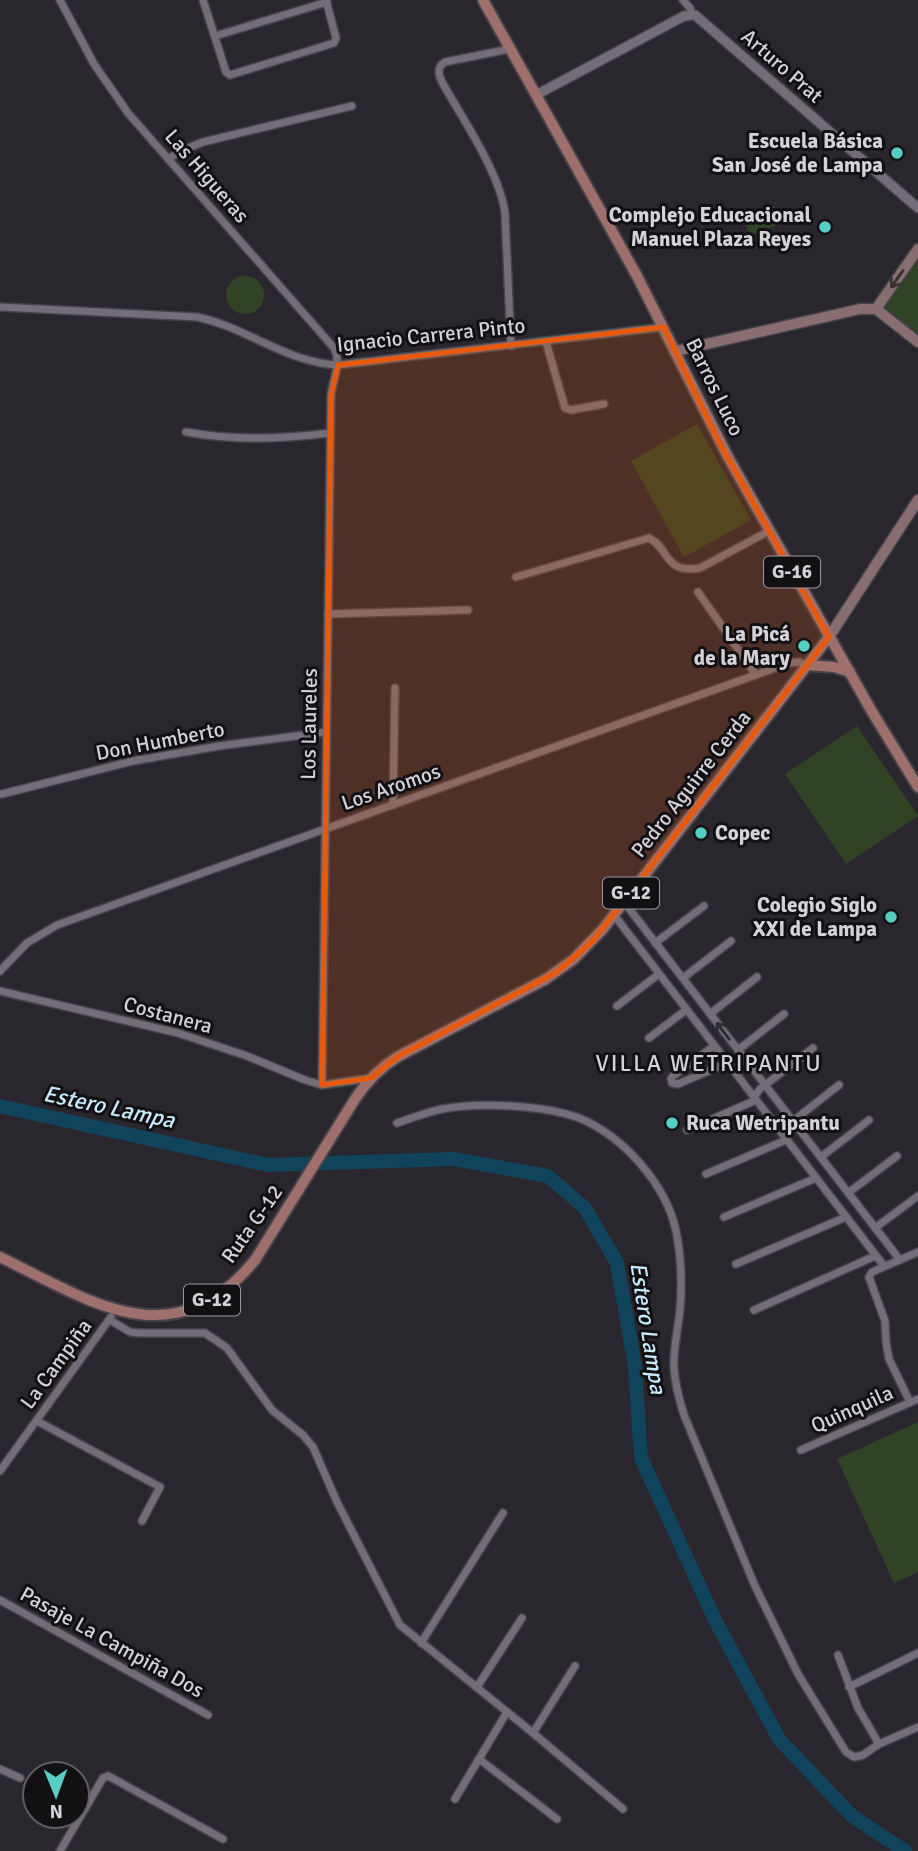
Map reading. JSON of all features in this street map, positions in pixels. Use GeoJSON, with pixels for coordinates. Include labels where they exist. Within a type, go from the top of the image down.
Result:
{"type":"FeatureCollection","features":[{"type":"Feature","properties":{"kind":"main road","name":"Barros Luco"},"geometry":{"type":"LineString","coordinates":[[483,0],[664,327],[718,440],[829,637],[918,787]]}},
{"type":"Feature","properties":{"kind":"main road"},"geometry":{"type":"LineString","coordinates":[[876,309],[918,249]]}},
{"type":"Feature","properties":{"kind":"main road"},"geometry":{"type":"LineString","coordinates":[[676,351],[860,309],[876,309],[918,342]]}},
{"type":"Feature","properties":{"kind":"main road","name":"Pedro Aguirre Cerda"},"geometry":{"type":"LineString","coordinates":[[371,1078],[399,1056],[557,972],[593,941],[829,637],[918,500]]}},
{"type":"Feature","properties":{"kind":"main road"},"geometry":{"type":"LineString","coordinates":[[807,665],[834,667],[850,672]]}},
{"type":"Feature","properties":{"kind":"main road","name":"Ruta G-12"},"geometry":{"type":"LineString","coordinates":[[0,1257],[112,1315],[157,1315],[185,1311],[204,1304],[229,1288],[255,1260],[355,1099],[371,1078]]}},
{"type":"Feature","properties":{"kind":"street","name":"Las Higueras"},"geometry":{"type":"LineString","coordinates":[[60,0],[103,78],[128,113],[171,157],[334,348],[338,365]]}},
{"type":"Feature","properties":{"kind":"street"},"geometry":{"type":"LineString","coordinates":[[204,0],[215,36],[227,74],[232,75],[334,43],[336,38],[326,1],[215,36]]}},
{"type":"Feature","properties":{"kind":"street"},"geometry":{"type":"LineString","coordinates":[[536,95],[692,14],[683,0]]}},
{"type":"Feature","properties":{"kind":"street","name":"Arturo Prat"},"geometry":{"type":"LineString","coordinates":[[692,14],[699,17],[918,208]]}},
{"type":"Feature","properties":{"kind":"street"},"geometry":{"type":"LineString","coordinates":[[510,49],[445,62],[440,65],[439,70],[442,82],[485,159],[503,199],[511,346]]}},
{"type":"Feature","properties":{"kind":"street"},"geometry":{"type":"LineString","coordinates":[[171,157],[203,142],[352,106]]}},
{"type":"Feature","properties":{"kind":"street","name":"Ignacio Carrera Pinto"},"geometry":{"type":"LineString","coordinates":[[0,307],[197,317],[221,324],[307,360],[338,365],[664,327]]}},
{"type":"Feature","properties":{"kind":"street"},"geometry":{"type":"LineString","coordinates":[[546,342],[565,408],[571,410],[604,404]]}},
{"type":"Feature","properties":{"kind":"street","name":"Los Laureles"},"geometry":{"type":"LineString","coordinates":[[322,1085],[326,732],[332,613],[330,433],[332,386],[338,365]]}},
{"type":"Feature","properties":{"kind":"street"},"geometry":{"type":"LineString","coordinates":[[186,432],[211,437],[273,439],[330,433]]}},
{"type":"Feature","properties":{"kind":"street"},"geometry":{"type":"LineString","coordinates":[[516,577],[649,538],[653,539],[675,565],[688,569],[700,568],[769,531]]}},
{"type":"Feature","properties":{"kind":"street"},"geometry":{"type":"LineString","coordinates":[[698,592],[756,676]]}},
{"type":"Feature","properties":{"kind":"street"},"geometry":{"type":"LineString","coordinates":[[332,613],[468,610]]}},
{"type":"Feature","properties":{"kind":"street","name":"Los Aromos"},"geometry":{"type":"LineString","coordinates":[[0,971],[27,943],[57,925],[793,662],[807,665]]}},
{"type":"Feature","properties":{"kind":"street"},"geometry":{"type":"LineString","coordinates":[[393,805],[395,688]]}},
{"type":"Feature","properties":{"kind":"street","name":"Don Humberto"},"geometry":{"type":"LineString","coordinates":[[2,794],[132,761],[326,732]]}},
{"type":"Feature","properties":{"kind":"street"},"geometry":{"type":"LineString","coordinates":[[624,902],[900,1260]]}},
{"type":"Feature","properties":{"kind":"street"},"geometry":{"type":"LineString","coordinates":[[638,946],[704,906]]}},
{"type":"Feature","properties":{"kind":"street"},"geometry":{"type":"LineString","coordinates":[[614,915],[884,1266]]}},
{"type":"Feature","properties":{"kind":"street"},"geometry":{"type":"LineString","coordinates":[[683,978],[731,941]]}},
{"type":"Feature","properties":{"kind":"street"},"geometry":{"type":"LineString","coordinates":[[617,1006],[659,974]]}},
{"type":"Feature","properties":{"kind":"street"},"geometry":{"type":"LineString","coordinates":[[710,1014],[757,977]]}},
{"type":"Feature","properties":{"kind":"street","name":"Costanera"},"geometry":{"type":"LineString","coordinates":[[0,991],[178,1033],[322,1085]]}},
{"type":"Feature","properties":{"kind":"street"},"geometry":{"type":"LineString","coordinates":[[649,1038],[686,1010]]}},
{"type":"Feature","properties":{"kind":"street"},"geometry":{"type":"LineString","coordinates":[[738,1049],[784,1014]]}},
{"type":"Feature","properties":{"kind":"street"},"geometry":{"type":"LineString","coordinates":[[714,1046],[673,1076],[672,1083],[678,1084],[727,1063]]}},
{"type":"Feature","properties":{"kind":"street"},"geometry":{"type":"LineString","coordinates":[[687,1130],[755,1099],[758,1091],[813,1048]]}},
{"type":"Feature","properties":{"kind":"street"},"geometry":{"type":"LineString","coordinates":[[746,1087],[754,1084],[759,1077]]}},
{"type":"Feature","properties":{"kind":"street"},"geometry":{"type":"LineString","coordinates":[[322,1085],[371,1078]]}},
{"type":"Feature","properties":{"kind":"street"},"geometry":{"type":"LineString","coordinates":[[793,1121],[839,1085]]}},
{"type":"Feature","properties":{"kind":"street"},"geometry":{"type":"LineString","coordinates":[[397,1123],[443,1108],[501,1104],[546,1110],[579,1118],[619,1141],[645,1169],[665,1198],[676,1230],[680,1263],[680,1307],[674,1366],[676,1387],[684,1415],[755,1586],[798,1674],[845,1752],[856,1757],[918,1727]]}},
{"type":"Feature","properties":{"kind":"street"},"geometry":{"type":"LineString","coordinates":[[821,1157],[869,1120]]}},
{"type":"Feature","properties":{"kind":"street"},"geometry":{"type":"LineString","coordinates":[[706,1174],[786,1140]]}},
{"type":"Feature","properties":{"kind":"street"},"geometry":{"type":"LineString","coordinates":[[848,1193],[897,1156]]}},
{"type":"Feature","properties":{"kind":"street"},"geometry":{"type":"LineString","coordinates":[[724,1217],[816,1178]]}},
{"type":"Feature","properties":{"kind":"street"},"geometry":{"type":"LineString","coordinates":[[876,1228],[918,1196]]}},
{"type":"Feature","properties":{"kind":"street"},"geometry":{"type":"LineString","coordinates":[[736,1265],[846,1217]]}},
{"type":"Feature","properties":{"kind":"street"},"geometry":{"type":"LineString","coordinates":[[754,1310],[873,1252],[884,1239]]}},
{"type":"Feature","properties":{"kind":"street"},"geometry":{"type":"LineString","coordinates":[[910,1402],[889,1359],[885,1321],[869,1274],[918,1252]]}},
{"type":"Feature","properties":{"kind":"street"},"geometry":{"type":"LineString","coordinates":[[112,1315],[130,1332],[205,1333],[227,1348],[272,1410],[303,1435],[313,1447],[337,1502],[400,1625],[623,1809]]}},
{"type":"Feature","properties":{"kind":"street","name":"La Campiña"},"geometry":{"type":"LineString","coordinates":[[0,1471],[112,1315]]}},
{"type":"Feature","properties":{"kind":"street","name":"Quinquila"},"geometry":{"type":"LineString","coordinates":[[801,1450],[918,1399]]}},
{"type":"Feature","properties":{"kind":"street"},"geometry":{"type":"LineString","coordinates":[[37,1421],[160,1488],[142,1521]]}},
{"type":"Feature","properties":{"kind":"street"},"geometry":{"type":"LineString","coordinates":[[421,1643],[503,1513]]}},
{"type":"Feature","properties":{"kind":"street","name":"Pasaje La Campiña Dos"},"geometry":{"type":"LineString","coordinates":[[0,1600],[208,1715]]}},
{"type":"Feature","properties":{"kind":"street"},"geometry":{"type":"LineString","coordinates":[[477,1687],[522,1618]]}},
{"type":"Feature","properties":{"kind":"street"},"geometry":{"type":"LineString","coordinates":[[849,1687],[918,1653]]}},
{"type":"Feature","properties":{"kind":"street"},"geometry":{"type":"LineString","coordinates":[[838,1655],[858,1708],[879,1744]]}},
{"type":"Feature","properties":{"kind":"street"},"geometry":{"type":"LineString","coordinates":[[533,1733],[575,1666]]}},
{"type":"Feature","properties":{"kind":"street"},"geometry":{"type":"LineString","coordinates":[[454,1799],[507,1713]]}},
{"type":"Feature","properties":{"kind":"street"},"geometry":{"type":"LineString","coordinates":[[479,1759],[558,1819]]}},
{"type":"Feature","properties":{"kind":"street"},"geometry":{"type":"LineString","coordinates":[[0,1769],[20,1778]]}},
{"type":"Feature","properties":{"kind":"street"},"geometry":{"type":"LineString","coordinates":[[60,1851],[106,1776],[223,1839]]}},
{"type":"Feature","properties":{"kind":"highlighted area"},"geometry":{"type":"Polygon","coordinates":[[[664,327],[718,440],[829,637],[593,941],[557,972],[399,1056],[371,1078],[322,1085],[331,395],[338,365],[664,327]]]}},
{"type":"Feature","properties":{"kind":"green space"},"geometry":{"type":"Polygon","coordinates":[[[774,205],[782,223],[750,236],[743,218],[774,205]]]}},
{"type":"Feature","properties":{"kind":"green space"},"geometry":{"type":"Polygon","coordinates":[[[918,255],[918,337],[884,310],[882,304],[918,255]]]}},
{"type":"Feature","properties":{"kind":"green space"},"geometry":{"type":"Polygon","coordinates":[[[245,276],[258,282],[264,295],[258,308],[245,314],[232,308],[226,295],[232,282],[245,276]]]}},
{"type":"Feature","properties":{"kind":"green space"},"geometry":{"type":"Polygon","coordinates":[[[697,424],[751,520],[684,557],[631,461],[697,424]]]}},
{"type":"Feature","properties":{"kind":"green space"},"geometry":{"type":"Polygon","coordinates":[[[857,726],[918,816],[846,864],[785,774],[857,726]]]}},
{"type":"Feature","properties":{"kind":"green space"},"geometry":{"type":"Polygon","coordinates":[[[918,1422],[918,1572],[894,1583],[837,1459],[918,1422]]]}},
{"type":"Feature","properties":{"kind":"waterway","name":"Estero Lampa"},"geometry":{"type":"LineString","coordinates":[[0,1106],[268,1165],[454,1159],[548,1176],[585,1208],[617,1263],[635,1367],[641,1458],[715,1620],[779,1739],[852,1816],[905,1851]]}},
{"type":"Feature","properties":{"kind":"place","name":"Escuela Básica San José de Lampa"},"geometry":{"type":"Point","coordinates":[897,153]}},
{"type":"Feature","properties":{"kind":"place","name":"Complejo Educacional Manuel Plaza Reyes"},"geometry":{"type":"Point","coordinates":[825,227]}},
{"type":"Feature","properties":{"kind":"place","name":"La Picá de la Mary"},"geometry":{"type":"Point","coordinates":[804,646]}},
{"type":"Feature","properties":{"kind":"place","name":"Copec"},"geometry":{"type":"Point","coordinates":[701,833]}},
{"type":"Feature","properties":{"kind":"place","name":"Colegio Siglo XXI de Lampa"},"geometry":{"type":"Point","coordinates":[891,917]}},
{"type":"Feature","properties":{"kind":"place","name":"Ruca Wetripantu"},"geometry":{"type":"Point","coordinates":[672,1123]}},
{"type":"Feature","properties":{"kind":"district","name":"VILLA WETRIPANTU"},"geometry":{"type":"Point","coordinates":[709,1063]}}]}
